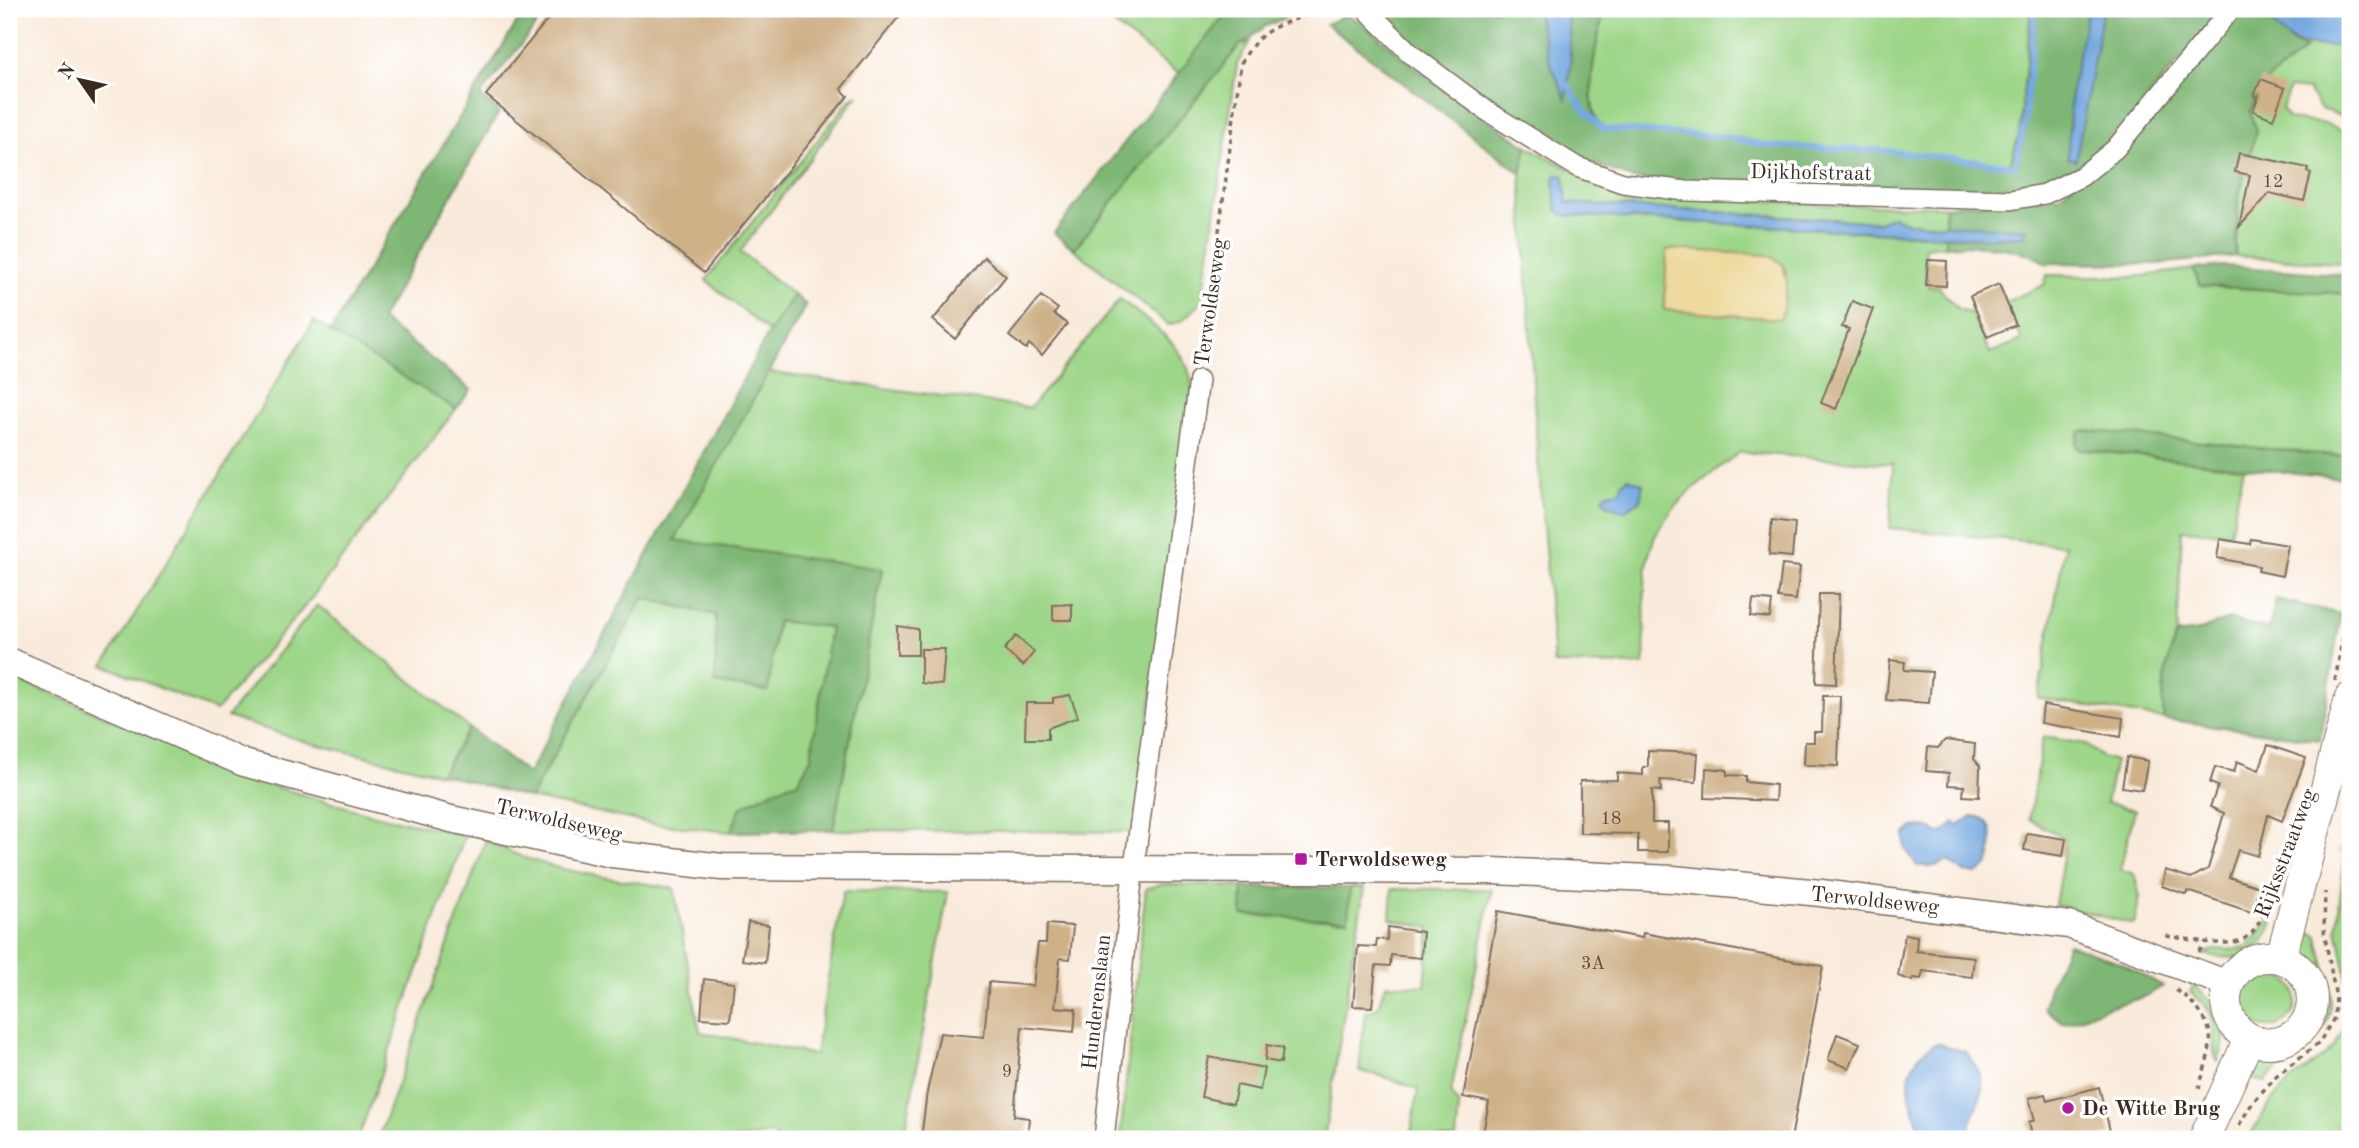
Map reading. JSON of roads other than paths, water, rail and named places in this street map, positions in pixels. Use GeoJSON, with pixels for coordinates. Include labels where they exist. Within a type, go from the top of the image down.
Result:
{"type":"FeatureCollection","features":[{"type":"Feature","properties":{"kind":"main road","name":"Terwoldseweg"},"geometry":{"type":"LineString","coordinates":[[9,662],[244,763],[451,819],[611,855],[722,867],[1570,873],[1755,886],[2069,925],[2228,984]]}},
{"type":"Feature","properties":{"kind":"main road","name":"Rijksstraatweg"},"geometry":{"type":"LineString","coordinates":[[2280,957],[2342,691]]}},
{"type":"Feature","properties":{"kind":"main road"},"geometry":{"type":"LineString","coordinates":[[2280,957],[2304,974],[2312,991],[2311,1011],[2302,1028],[2287,1040],[2268,1043],[2249,1039],[2236,1029],[2228,1015],[2225,999],[2228,984],[2238,968],[2253,959],[2280,957]]}},
{"type":"Feature","properties":{"kind":"main road"},"geometry":{"type":"LineString","coordinates":[[2204,1139],[2249,1039]]}},
{"type":"Feature","properties":{"kind":"street","name":"Dijkhofstraat"},"geometry":{"type":"LineString","coordinates":[[1366,9],[1412,55],[1487,111],[1577,167],[1623,183],[1686,191],[2010,200],[2045,194],[2082,176],[2115,149],[2231,9]]}},
{"type":"Feature","properties":{"kind":"street","name":"Terwoldseweg"},"geometry":{"type":"LineString","coordinates":[[1134,869],[1199,380]]}},
{"type":"Feature","properties":{"kind":"street","name":"Hunderenslaan"},"geometry":{"type":"LineString","coordinates":[[1104,1139],[1134,869]]}},
{"type":"Feature","properties":{"kind":"water"},"geometry":{"type":"Polygon","coordinates":[[[1536,9],[1567,9],[1571,62],[1566,99],[1549,60],[1536,9]]]}},
{"type":"Feature","properties":{"kind":"water"},"geometry":{"type":"Polygon","coordinates":[[[2088,9],[2103,9],[2076,160],[2068,158],[2071,91],[2088,9]]]}},
{"type":"Feature","properties":{"kind":"water"},"geometry":{"type":"Polygon","coordinates":[[[2271,9],[2350,9],[2350,45],[2314,46],[2294,42],[2277,28],[2269,17],[2271,9]]]}},
{"type":"Feature","properties":{"kind":"water"},"geometry":{"type":"Polygon","coordinates":[[[1564,175],[1567,203],[1879,222],[1893,216],[1908,223],[2027,229],[2025,236],[1987,238],[1564,215],[1557,210],[1554,178],[1564,175]]]}},
{"type":"Feature","properties":{"kind":"water"},"geometry":{"type":"Polygon","coordinates":[[[1628,478],[1643,484],[1640,501],[1623,511],[1607,504],[1603,498],[1607,493],[1620,491],[1622,483],[1628,478]]]}},
{"type":"Feature","properties":{"kind":"water"},"geometry":{"type":"Polygon","coordinates":[[[1974,816],[1987,822],[1992,834],[1989,864],[1977,874],[1964,872],[1947,861],[1937,866],[1917,866],[1905,848],[1905,835],[1913,827],[1932,828],[1935,833],[1943,833],[1954,822],[1958,826],[1974,816]]]}},
{"type":"Feature","properties":{"kind":"water"},"geometry":{"type":"Polygon","coordinates":[[[1937,1043],[1966,1052],[1981,1079],[1982,1089],[1973,1115],[1971,1139],[1923,1139],[1911,1098],[1910,1073],[1923,1052],[1937,1043]]]}},
{"type":"Feature","properties":{"kind":"waterway"},"geometry":{"type":"LineString","coordinates":[[1568,85],[1581,106],[1603,129],[1726,137],[1769,146],[1888,151],[2015,166],[2024,126],[2035,9]]}},
{"type":"Feature","properties":{"kind":"waterway"},"geometry":{"type":"LineString","coordinates":[[2342,850],[2350,841]]}},
{"type":"Feature","properties":{"kind":"place","name":"Terwoldseweg"},"geometry":{"type":"Point","coordinates":[1301,859]}},
{"type":"Feature","properties":{"kind":"place","name":"De Witte Brug"},"geometry":{"type":"Point","coordinates":[2068,1108]}}]}
